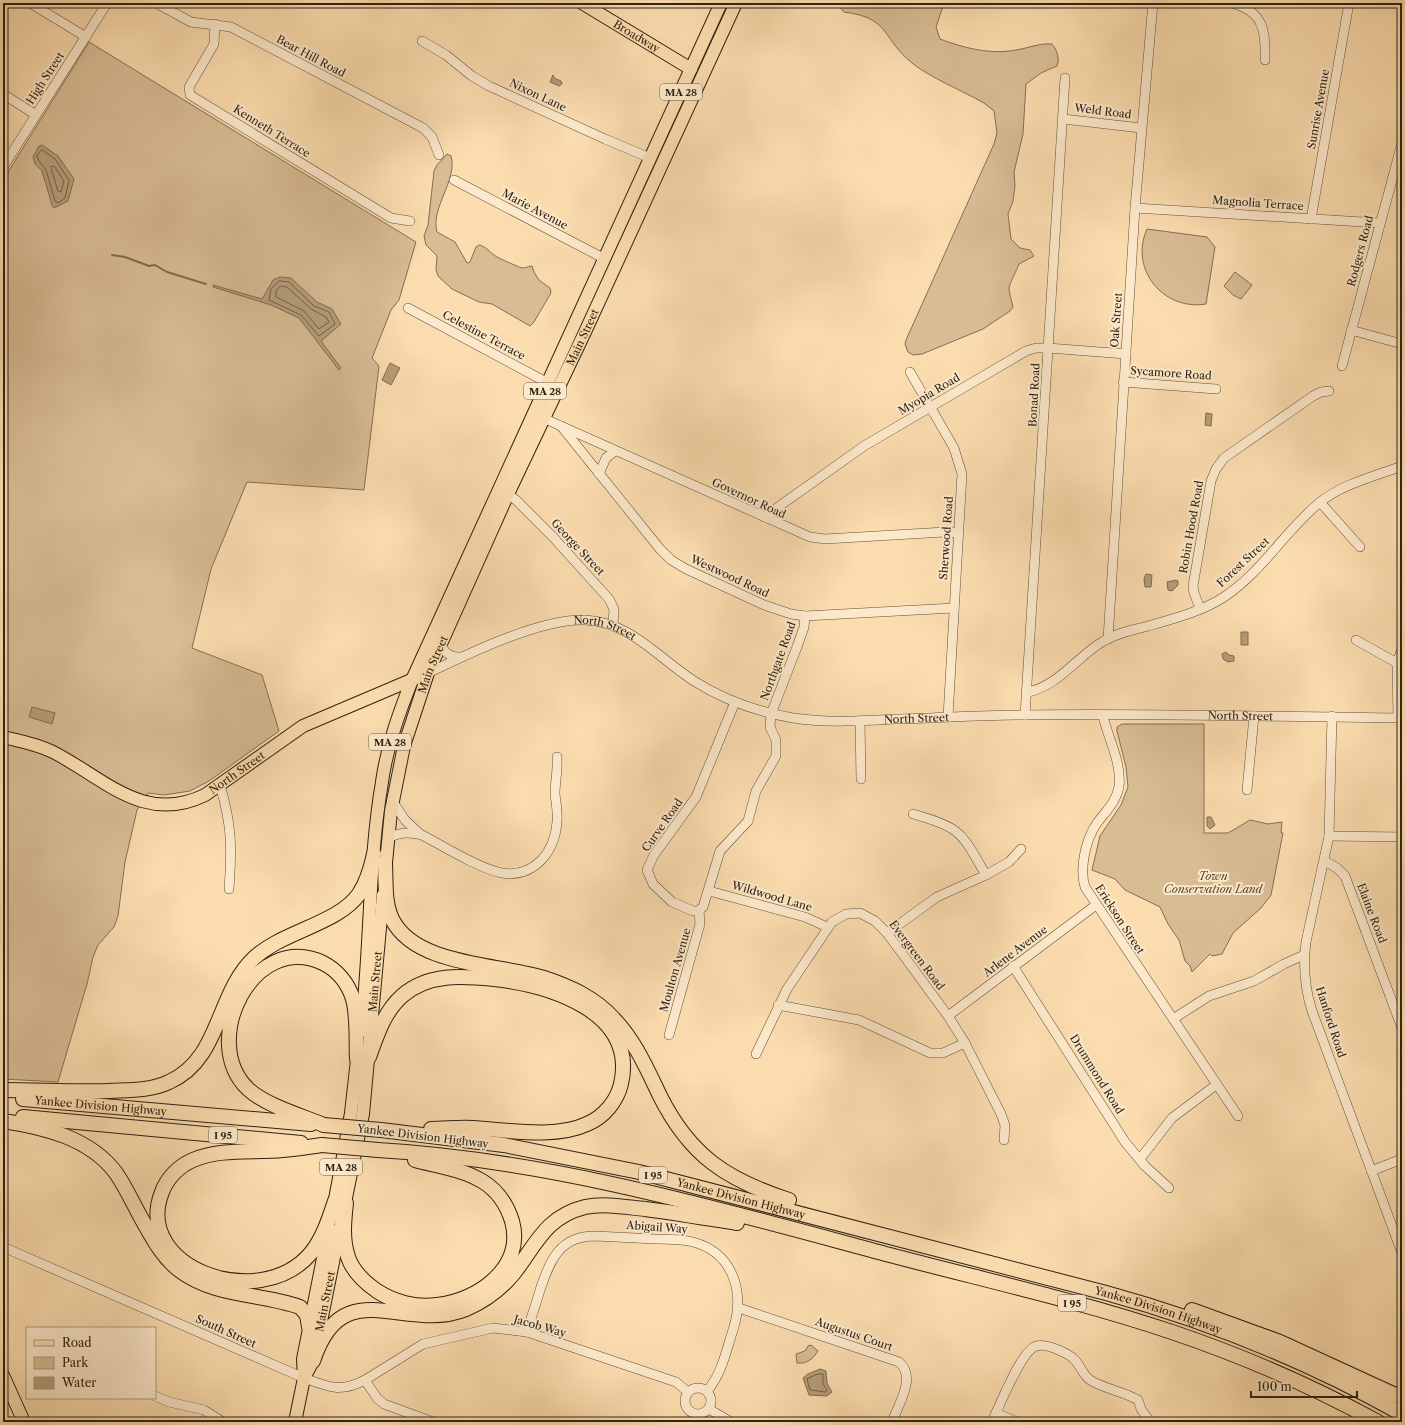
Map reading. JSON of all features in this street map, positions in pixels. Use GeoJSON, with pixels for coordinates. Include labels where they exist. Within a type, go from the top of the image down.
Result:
{"type":"FeatureCollection","features":[{"type":"Feature","properties":{"kind":"highway"},"geometry":{"type":"LineString","coordinates":[[3,1090],[86,1091],[146,1089],[166,1083],[180,1076],[190,1068],[206,1048],[216,1029],[229,996],[248,965],[274,943],[338,913],[350,904],[359,894],[367,879],[374,854]]}},
{"type":"Feature","properties":{"kind":"highway"},"geometry":{"type":"LineString","coordinates":[[386,863],[386,896],[389,910],[395,925],[404,938],[417,947],[430,953],[553,981],[583,994],[597,1003],[616,1021],[630,1040],[646,1065],[673,1120],[682,1134],[698,1151],[719,1168],[743,1182],[769,1194],[921,1244]]}},
{"type":"Feature","properties":{"kind":"highway"},"geometry":{"type":"LineString","coordinates":[[324,1125],[269,1103],[254,1095],[240,1080],[233,1068],[228,1051],[230,1025],[237,1005],[252,979],[270,964],[295,957],[314,959],[335,970],[346,984],[353,999],[363,1058]]}},
{"type":"Feature","properties":{"kind":"highway"},"geometry":{"type":"LineString","coordinates":[[363,1058],[386,1014],[403,995],[413,988],[437,978],[462,976],[524,984],[563,995],[579,1003],[596,1015],[612,1032],[618,1043],[622,1057],[621,1081],[613,1101],[597,1118],[575,1129],[550,1132],[471,1128],[381,1130]]}},
{"type":"Feature","properties":{"kind":"highway","name":"Yankee Division Highway"},"geometry":{"type":"LineString","coordinates":[[3,1097],[381,1130],[504,1145],[606,1164],[696,1185],[1138,1302],[1229,1333],[1323,1373],[1402,1414]]}},
{"type":"Feature","properties":{"kind":"highway","name":"Yankee Division Highway"},"geometry":{"type":"LineString","coordinates":[[3,1115],[251,1137],[322,1145],[413,1152],[519,1167],[594,1181],[701,1205],[1144,1323],[1222,1350],[1287,1377],[1378,1422]]}},
{"type":"Feature","properties":{"kind":"highway"},"geometry":{"type":"LineString","coordinates":[[3,1121],[55,1133],[72,1139],[92,1149],[116,1174],[154,1240],[165,1256],[178,1269],[207,1286],[300,1307],[308,1315],[309,1327]]}},
{"type":"Feature","properties":{"kind":"highway"},"geometry":{"type":"LineString","coordinates":[[322,1145],[282,1150],[223,1153],[193,1160],[177,1170],[164,1185],[158,1203],[159,1223],[164,1237],[170,1247],[191,1266],[222,1279],[253,1282],[282,1274],[296,1266],[310,1254],[340,1202]]}},
{"type":"Feature","properties":{"kind":"highway"},"geometry":{"type":"LineString","coordinates":[[340,1202],[344,1238],[351,1264],[366,1283],[394,1300],[408,1304],[427,1306],[458,1302],[488,1285],[507,1263],[513,1242],[513,1225],[505,1204],[494,1190],[480,1180],[462,1172],[378,1150]]}},
{"type":"Feature","properties":{"kind":"highway"},"geometry":{"type":"LineString","coordinates":[[313,1362],[322,1340],[330,1327],[342,1317],[352,1312],[370,1309],[435,1316],[459,1312],[488,1298],[510,1278],[536,1240],[549,1225],[570,1212],[586,1207],[616,1206],[670,1212],[852,1245]]}},
{"type":"Feature","properties":{"kind":"highway"},"geometry":{"type":"LineString","coordinates":[[1052,1278],[1108,1286],[1200,1312],[1280,1342],[1402,1398]]}},
{"type":"Feature","properties":{"kind":"highway"},"geometry":{"type":"LineString","coordinates":[[1287,1377],[1361,1422]]}},
{"type":"Feature","properties":{"kind":"main road","name":"Broadway"},"geometry":{"type":"LineString","coordinates":[[582,3],[691,69]]}},
{"type":"Feature","properties":{"kind":"main road","name":"Main Street"},"geometry":{"type":"LineString","coordinates":[[363,1058],[365,996],[378,806],[387,755],[398,717],[412,680],[721,3]]}},
{"type":"Feature","properties":{"kind":"main road","name":"Main Street"},"geometry":{"type":"LineString","coordinates":[[304,1378],[313,1362],[340,1202],[351,1113],[363,1058],[388,838],[393,802],[404,746],[428,673],[444,634],[736,3]]}},
{"type":"Feature","properties":{"kind":"main road","name":"North Street"},"geometry":{"type":"LineString","coordinates":[[5,737],[52,751],[113,787],[147,803],[166,806],[188,802],[205,794],[303,726],[428,673]]}},
{"type":"Feature","properties":{"kind":"main road","name":"Main Street"},"geometry":{"type":"LineString","coordinates":[[295,1422],[304,1378],[303,1359],[309,1327],[340,1202]]}},
{"type":"Feature","properties":{"kind":"main road"},"geometry":{"type":"LineString","coordinates":[[3,1375],[24,1422]]}},
{"type":"Feature","properties":{"kind":"street"},"geometry":{"type":"LineString","coordinates":[[30,3],[86,37]]}},
{"type":"Feature","properties":{"kind":"street","name":"High Street"},"geometry":{"type":"LineString","coordinates":[[3,167],[107,3]]}},
{"type":"Feature","properties":{"kind":"street","name":"Bear Hill Road"},"geometry":{"type":"LineString","coordinates":[[156,3],[191,22],[231,27],[423,128],[432,137],[439,155]]}},
{"type":"Feature","properties":{"kind":"street","name":"Oak Street"},"geometry":{"type":"LineString","coordinates":[[1108,639],[1135,208],[1153,3]]}},
{"type":"Feature","properties":{"kind":"street"},"geometry":{"type":"LineString","coordinates":[[1232,3],[1248,9],[1262,25],[1265,40],[1265,60]]}},
{"type":"Feature","properties":{"kind":"street","name":"Sunrise Avenue"},"geometry":{"type":"LineString","coordinates":[[1311,219],[1349,3]]}},
{"type":"Feature","properties":{"kind":"street","name":"Kenneth Terrace"},"geometry":{"type":"LineString","coordinates":[[215,24],[214,44],[189,87],[190,95],[391,218],[410,221]]}},
{"type":"Feature","properties":{"kind":"street","name":"Nixon Lane"},"geometry":{"type":"LineString","coordinates":[[422,41],[446,55],[472,76],[489,86],[650,158]]}},
{"type":"Feature","properties":{"kind":"street","name":"Bonad Road"},"geometry":{"type":"LineString","coordinates":[[1026,715],[1065,78]]}},
{"type":"Feature","properties":{"kind":"street"},"geometry":{"type":"LineString","coordinates":[[3,94],[36,115]]}},
{"type":"Feature","properties":{"kind":"street","name":"Weld Road"},"geometry":{"type":"LineString","coordinates":[[1062,119],[1141,128]]}},
{"type":"Feature","properties":{"kind":"street","name":"Rodgers Road"},"geometry":{"type":"LineString","coordinates":[[1342,366],[1402,143]]}},
{"type":"Feature","properties":{"kind":"street","name":"Marie Avenue"},"geometry":{"type":"LineString","coordinates":[[454,180],[605,259]]}},
{"type":"Feature","properties":{"kind":"street","name":"Magnolia Terrace"},"geometry":{"type":"LineString","coordinates":[[1135,208],[1380,223]]}},
{"type":"Feature","properties":{"kind":"street","name":"Celestine Terrace"},"geometry":{"type":"LineString","coordinates":[[408,308],[548,383]]}},
{"type":"Feature","properties":{"kind":"street"},"geometry":{"type":"LineString","coordinates":[[1351,330],[1402,344]]}},
{"type":"Feature","properties":{"kind":"street","name":"Myopia Road"},"geometry":{"type":"LineString","coordinates":[[764,517],[845,458],[1021,354],[1033,349],[1048,348],[1126,354]]}},
{"type":"Feature","properties":{"kind":"street","name":"Sherwood Road"},"geometry":{"type":"LineString","coordinates":[[910,372],[954,448],[961,467],[962,482],[948,717]]}},
{"type":"Feature","properties":{"kind":"street","name":"Sycamore Road"},"geometry":{"type":"LineString","coordinates":[[1123,382],[1216,388]]}},
{"type":"Feature","properties":{"kind":"street","name":"Robin Hood Road"},"geometry":{"type":"LineString","coordinates":[[1200,608],[1193,591],[1194,579],[1211,481],[1216,469],[1228,456],[1313,396],[1321,392],[1329,391]]}},
{"type":"Feature","properties":{"kind":"street","name":"Governor Road"},"geometry":{"type":"LineString","coordinates":[[543,418],[801,534],[820,539],[945,532],[958,533]]}},
{"type":"Feature","properties":{"kind":"street","name":"Westwood Road"},"geometry":{"type":"LineString","coordinates":[[561,426],[660,549],[678,565],[775,610],[805,616],[954,608]]}},
{"type":"Feature","properties":{"kind":"street"},"geometry":{"type":"LineString","coordinates":[[599,474],[606,458],[615,451]]}},
{"type":"Feature","properties":{"kind":"street","name":"Forest Street"},"geometry":{"type":"LineString","coordinates":[[1028,692],[1046,686],[1108,639],[1200,608],[1219,600],[1239,585],[1320,502],[1346,487],[1402,466]]}},
{"type":"Feature","properties":{"kind":"street","name":"George Street"},"geometry":{"type":"LineString","coordinates":[[508,494],[516,500],[558,542],[609,598],[614,609],[613,625]]}},
{"type":"Feature","properties":{"kind":"street"},"geometry":{"type":"LineString","coordinates":[[1320,502],[1360,547]]}},
{"type":"Feature","properties":{"kind":"street","name":"Northgate Road"},"geometry":{"type":"LineString","coordinates":[[771,714],[798,647],[805,616]]}},
{"type":"Feature","properties":{"kind":"street","name":"North Street"},"geometry":{"type":"LineString","coordinates":[[428,673],[462,657],[519,634],[558,623],[585,620],[613,625],[635,636],[694,680],[735,702],[771,714],[809,720],[860,721],[1026,715],[1332,716],[1400,718]]}},
{"type":"Feature","properties":{"kind":"street"},"geometry":{"type":"LineString","coordinates":[[444,634],[442,646],[445,651],[452,656],[462,657]]}},
{"type":"Feature","properties":{"kind":"street"},"geometry":{"type":"LineString","coordinates":[[1356,640],[1398,663]]}},
{"type":"Feature","properties":{"kind":"street"},"geometry":{"type":"LineString","coordinates":[[1400,718],[1398,663],[1402,649]]}},
{"type":"Feature","properties":{"kind":"street","name":"Curve Road"},"geometry":{"type":"LineString","coordinates":[[699,910],[693,911],[682,908],[662,894],[650,880],[648,868],[654,855],[696,797],[735,702]]}},
{"type":"Feature","properties":{"kind":"street"},"geometry":{"type":"LineString","coordinates":[[699,910],[703,907],[709,891],[720,851],[748,821],[756,791],[776,756],[776,740],[770,725],[771,714]]}},
{"type":"Feature","properties":{"kind":"street","name":"Erickson Street"},"geometry":{"type":"LineString","coordinates":[[1103,716],[1118,767],[1119,781],[1115,799],[1091,834],[1085,857],[1083,882],[1086,891],[1238,1116]]}},
{"type":"Feature","properties":{"kind":"street"},"geometry":{"type":"LineString","coordinates":[[1247,790],[1254,716]]}},
{"type":"Feature","properties":{"kind":"street","name":"Hanford Road"},"geometry":{"type":"LineString","coordinates":[[1332,716],[1329,836],[1325,861],[1304,955],[1305,978],[1310,1004],[1402,1253]]}},
{"type":"Feature","properties":{"kind":"street"},"geometry":{"type":"LineString","coordinates":[[860,721],[861,779]]}},
{"type":"Feature","properties":{"kind":"street"},"geometry":{"type":"LineString","coordinates":[[393,802],[405,820],[422,835],[493,870],[514,873],[532,868],[547,855],[555,836],[557,816],[555,794],[557,757]]}},
{"type":"Feature","properties":{"kind":"street"},"geometry":{"type":"LineString","coordinates":[[220,785],[227,808],[232,836],[229,889]]}},
{"type":"Feature","properties":{"kind":"street"},"geometry":{"type":"LineString","coordinates":[[913,814],[945,824],[957,831],[964,839],[986,876]]}},
{"type":"Feature","properties":{"kind":"street"},"geometry":{"type":"LineString","coordinates":[[388,838],[405,832],[422,835]]}},
{"type":"Feature","properties":{"kind":"street"},"geometry":{"type":"LineString","coordinates":[[1329,836],[1402,837]]}},
{"type":"Feature","properties":{"kind":"street"},"geometry":{"type":"LineString","coordinates":[[887,933],[938,897],[986,876],[1009,862],[1021,849]]}},
{"type":"Feature","properties":{"kind":"street","name":"Elaine Road"},"geometry":{"type":"LineString","coordinates":[[1325,861],[1339,869],[1346,878],[1402,1028]]}},
{"type":"Feature","properties":{"kind":"street","name":"Wildwood Lane"},"geometry":{"type":"LineString","coordinates":[[709,891],[805,917],[827,927]]}},
{"type":"Feature","properties":{"kind":"street","name":"Arlene Avenue"},"geometry":{"type":"LineString","coordinates":[[948,1016],[1096,905]]}},
{"type":"Feature","properties":{"kind":"street","name":"Moulton Avenue"},"geometry":{"type":"LineString","coordinates":[[669,1035],[700,922],[699,910]]}},
{"type":"Feature","properties":{"kind":"street","name":"Evergreen Road"},"geometry":{"type":"LineString","coordinates":[[756,1054],[778,1005],[827,927],[842,916],[860,913],[875,921],[887,933],[948,1016],[964,1043],[1001,1114],[1005,1125],[1004,1140]]}},
{"type":"Feature","properties":{"kind":"street"},"geometry":{"type":"LineString","coordinates":[[1173,1019],[1209,996],[1254,981],[1284,964],[1304,955]]}},
{"type":"Feature","properties":{"kind":"street","name":"Drummond Road"},"geometry":{"type":"LineString","coordinates":[[1014,966],[1119,1132],[1140,1159],[1169,1188]]}},
{"type":"Feature","properties":{"kind":"street"},"geometry":{"type":"LineString","coordinates":[[778,1005],[859,1020],[930,1053],[943,1053],[964,1043]]}},
{"type":"Feature","properties":{"kind":"street"},"geometry":{"type":"LineString","coordinates":[[1140,1159],[1148,1151],[1168,1121],[1216,1085]]}},
{"type":"Feature","properties":{"kind":"street"},"geometry":{"type":"LineString","coordinates":[[1371,1171],[1402,1159]]}},
{"type":"Feature","properties":{"kind":"street","name":"Abigail Way"},"geometry":{"type":"LineString","coordinates":[[527,1332],[552,1259],[562,1247],[570,1242],[590,1236],[679,1240],[702,1245],[715,1253],[730,1270],[738,1291],[739,1308],[719,1372],[715,1382],[707,1391]]}},
{"type":"Feature","properties":{"kind":"street","name":"South Street"},"geometry":{"type":"LineString","coordinates":[[3,1247],[304,1378],[339,1389],[351,1387],[364,1380]]}},
{"type":"Feature","properties":{"kind":"street","name":"Augustus Court"},"geometry":{"type":"LineString","coordinates":[[739,1308],[899,1362],[905,1370],[907,1380],[892,1422]]}},
{"type":"Feature","properties":{"kind":"street","name":"Jacob Way"},"geometry":{"type":"LineString","coordinates":[[364,1380],[418,1347],[431,1342],[486,1328],[506,1328],[527,1332],[667,1379],[678,1384],[688,1392]]}},
{"type":"Feature","properties":{"kind":"street"},"geometry":{"type":"LineString","coordinates":[[1018,1422],[994,1418],[1020,1364],[1034,1347],[1045,1346],[1068,1355],[1076,1361],[1085,1376],[1092,1381],[1138,1400],[1141,1409],[1148,1419],[1146,1422]]}},
{"type":"Feature","properties":{"kind":"street"},"geometry":{"type":"LineString","coordinates":[[364,1380],[384,1404],[432,1422]]}},
{"type":"Feature","properties":{"kind":"street"},"geometry":{"type":"LineString","coordinates":[[698,1388],[707,1391],[712,1400],[709,1409],[699,1414],[690,1412],[685,1403],[688,1392],[698,1388]]}},
{"type":"Feature","properties":{"kind":"street"},"geometry":{"type":"LineString","coordinates":[[156,1396],[169,1402],[204,1410],[223,1422]]}},
{"type":"Feature","properties":{"kind":"street"},"geometry":{"type":"LineString","coordinates":[[709,1409],[731,1422]]}},
{"type":"Feature","properties":{"kind":"green space"},"geometry":{"type":"Polygon","coordinates":[[[836,3],[944,3],[936,27],[940,39],[968,48],[997,52],[1016,50],[1043,44],[1052,44],[1058,54],[1057,66],[1041,73],[1026,84],[1023,134],[1014,172],[1015,186],[1013,201],[1008,214],[1011,239],[1020,248],[1030,250],[1034,256],[1019,264],[1011,283],[1009,290],[1013,307],[1010,311],[983,329],[922,354],[913,355],[908,352],[905,344],[906,340],[994,144],[997,133],[994,111],[984,103],[919,68],[902,54],[878,24],[859,15],[844,12],[836,3]]]}},
{"type":"Feature","properties":{"kind":"green space"},"geometry":{"type":"Polygon","coordinates":[[[89,42],[416,242],[399,300],[391,310],[372,358],[379,366],[364,490],[247,482],[211,569],[192,648],[262,675],[279,731],[209,781],[190,791],[164,795],[148,793],[137,810],[125,862],[118,916],[114,927],[98,945],[93,957],[87,984],[58,1082],[3,1079],[3,180],[89,42]]]}},
{"type":"Feature","properties":{"kind":"green space"},"geometry":{"type":"Polygon","coordinates":[[[447,154],[451,156],[451,175],[437,213],[437,232],[455,242],[467,263],[470,262],[476,247],[479,245],[497,257],[518,267],[523,268],[532,266],[539,280],[550,288],[551,293],[534,322],[530,326],[492,304],[479,302],[452,289],[438,276],[436,270],[437,256],[426,245],[424,236],[428,225],[434,171],[437,165],[447,154]]]}},
{"type":"Feature","properties":{"kind":"green space"},"geometry":{"type":"Polygon","coordinates":[[[1147,229],[1207,237],[1215,247],[1206,304],[1190,304],[1176,301],[1164,294],[1154,284],[1146,272],[1143,259],[1143,244],[1147,229]]]}},
{"type":"Feature","properties":{"kind":"green space"},"geometry":{"type":"Polygon","coordinates":[[[1235,272],[1252,285],[1241,299],[1233,295],[1224,286],[1235,272]]]}},
{"type":"Feature","properties":{"kind":"green space","name":"Town Conservation Land"},"geometry":{"type":"Polygon","coordinates":[[[1122,724],[1204,724],[1204,833],[1228,833],[1250,820],[1268,824],[1282,822],[1281,833],[1283,833],[1271,895],[1261,908],[1233,933],[1222,954],[1212,956],[1210,954],[1192,972],[1190,966],[1185,961],[1179,940],[1168,924],[1160,907],[1125,890],[1115,879],[1092,870],[1100,836],[1121,805],[1128,787],[1126,767],[1117,731],[1117,727],[1122,724]]]}},
{"type":"Feature","properties":{"kind":"green space"},"geometry":{"type":"Polygon","coordinates":[[[811,1345],[818,1351],[816,1354],[807,1362],[797,1363],[796,1354],[805,1351],[808,1346],[811,1345]]]}},
{"type":"Feature","properties":{"kind":"water"},"geometry":{"type":"Polygon","coordinates":[[[553,75],[554,78],[561,81],[562,84],[559,86],[550,82],[553,75]]]}},
{"type":"Feature","properties":{"kind":"water"},"geometry":{"type":"Polygon","coordinates":[[[42,145],[58,156],[74,179],[68,201],[54,208],[42,171],[35,164],[33,157],[39,146],[42,145]]]}},
{"type":"Feature","properties":{"kind":"water"},"geometry":{"type":"Polygon","coordinates":[[[280,277],[291,278],[317,302],[332,309],[341,324],[321,341],[341,368],[339,370],[299,318],[271,305],[213,287],[213,285],[262,299],[273,280],[280,277]]]}},
{"type":"Feature","properties":{"kind":"water"},"geometry":{"type":"Polygon","coordinates":[[[390,363],[400,368],[391,385],[382,380],[390,363]]]}},
{"type":"Feature","properties":{"kind":"water"},"geometry":{"type":"Polygon","coordinates":[[[1206,413],[1212,414],[1211,426],[1205,425],[1206,413]]]}},
{"type":"Feature","properties":{"kind":"water"},"geometry":{"type":"Polygon","coordinates":[[[1146,574],[1152,575],[1151,587],[1145,587],[1144,579],[1146,574]]]}},
{"type":"Feature","properties":{"kind":"water"},"geometry":{"type":"Polygon","coordinates":[[[1178,581],[1178,585],[1172,591],[1168,590],[1167,582],[1178,581]]]}},
{"type":"Feature","properties":{"kind":"water"},"geometry":{"type":"Polygon","coordinates":[[[1241,632],[1248,632],[1248,645],[1241,645],[1241,632]]]}},
{"type":"Feature","properties":{"kind":"water"},"geometry":{"type":"Polygon","coordinates":[[[1226,652],[1229,655],[1234,656],[1234,661],[1228,662],[1223,659],[1222,654],[1226,652]]]}},
{"type":"Feature","properties":{"kind":"water"},"geometry":{"type":"Polygon","coordinates":[[[32,707],[55,713],[52,724],[29,717],[32,707]]]}},
{"type":"Feature","properties":{"kind":"water"},"geometry":{"type":"Polygon","coordinates":[[[1207,817],[1211,817],[1215,825],[1210,829],[1207,826],[1207,817]]]}},
{"type":"Feature","properties":{"kind":"water"},"geometry":{"type":"Polygon","coordinates":[[[820,1369],[826,1371],[827,1383],[832,1392],[827,1396],[809,1395],[803,1378],[820,1369]]]}},
{"type":"Feature","properties":{"kind":"waterway"},"geometry":{"type":"LineString","coordinates":[[112,255],[125,257],[149,266],[155,265],[167,272],[206,284]]}}]}
